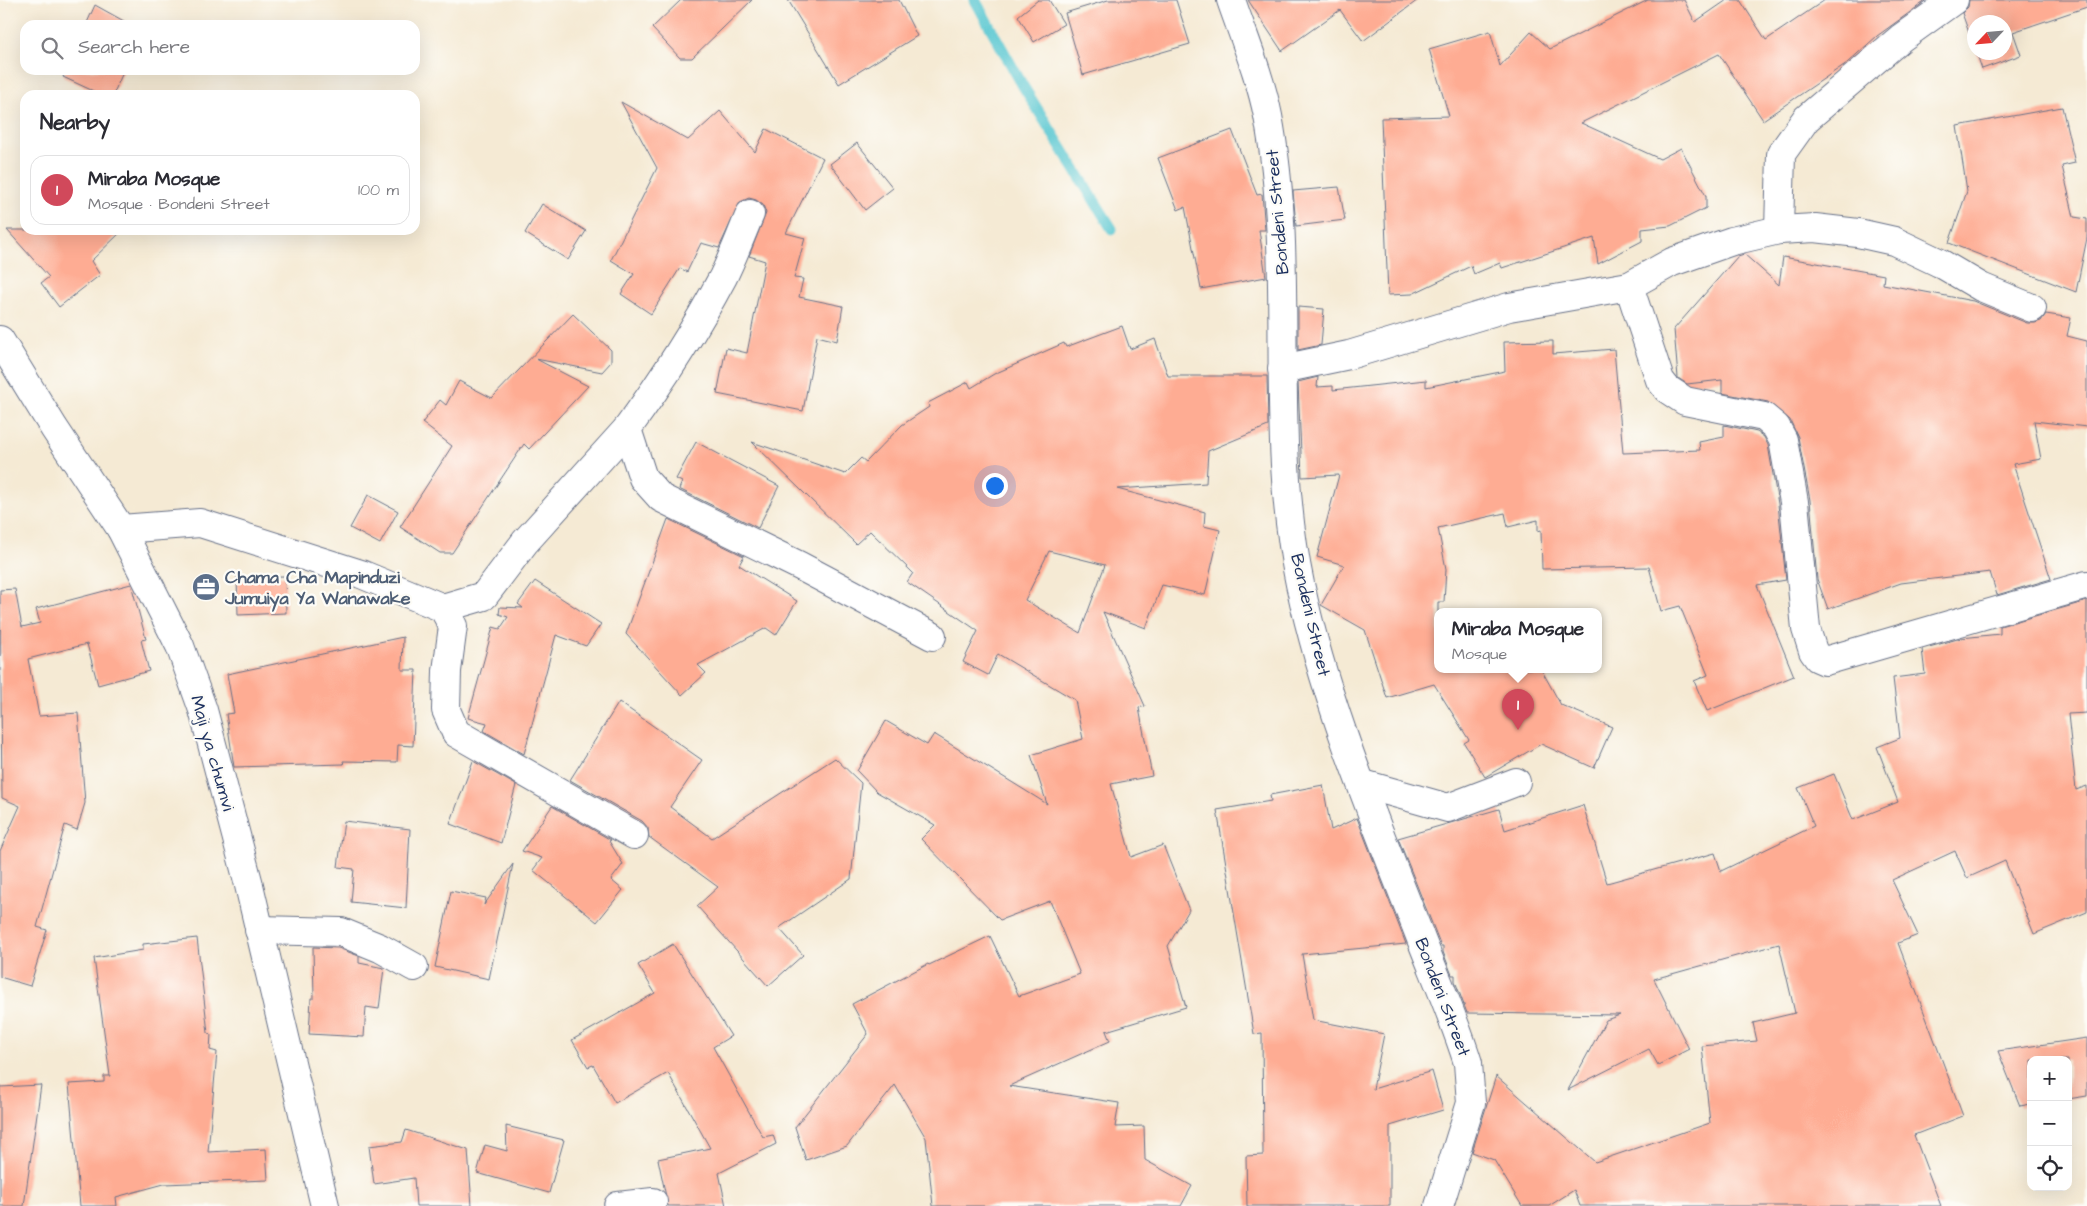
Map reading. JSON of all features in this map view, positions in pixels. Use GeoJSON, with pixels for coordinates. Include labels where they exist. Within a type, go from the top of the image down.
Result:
{"type":"FeatureCollection","features":[{"type":"Feature","properties":{"kind":"street","name":"Bondeni Street"},"geometry":{"type":"LineString","coordinates":[[1231,0],[1255,66],[1268,115],[1278,203],[1283,294],[1282,369],[1285,458],[1290,516],[1300,582],[1335,710],[1468,1063],[1470,1104],[1439,1206]]}},
{"type":"Feature","properties":{"kind":"street"},"geometry":{"type":"LineString","coordinates":[[1779,230],[1781,154],[1806,119],[1901,38],[1954,0]]}},
{"type":"Feature","properties":{"kind":"street"},"geometry":{"type":"LineString","coordinates":[[443,608],[484,596],[525,542],[627,429],[691,334],[723,276],[750,214]]}},
{"type":"Feature","properties":{"kind":"street"},"geometry":{"type":"LineString","coordinates":[[1282,369],[1349,355],[1509,307],[1628,286],[1672,262],[1732,241],[1779,230],[1814,228],[1858,233],[1894,240],[1940,263],[1981,287],[2032,308]]}},
{"type":"Feature","properties":{"kind":"street"},"geometry":{"type":"LineString","coordinates":[[1628,286],[1660,380],[1667,390],[1685,401],[1764,417],[1776,427],[1783,440],[1794,502],[1806,629],[1813,651],[1818,658],[1825,661],[2087,585]]}},
{"type":"Feature","properties":{"kind":"street","name":"Maji ya chumvi"},"geometry":{"type":"LineString","coordinates":[[0,340],[54,428],[121,529],[180,646],[203,710],[259,930],[325,1206]]}},
{"type":"Feature","properties":{"kind":"street"},"geometry":{"type":"LineString","coordinates":[[627,429],[643,478],[661,498],[800,566],[932,636]]}},
{"type":"Feature","properties":{"kind":"street"},"geometry":{"type":"LineString","coordinates":[[121,529],[200,523],[361,574],[443,608],[453,626],[447,671],[446,710],[456,734],[634,835]]}},
{"type":"Feature","properties":{"kind":"street"},"geometry":{"type":"LineString","coordinates":[[1363,784],[1448,808],[1516,782]]}},
{"type":"Feature","properties":{"kind":"street"},"geometry":{"type":"LineString","coordinates":[[259,930],[340,932],[380,948],[414,967]]}},
{"type":"Feature","properties":{"kind":"street"},"geometry":{"type":"LineString","coordinates":[[618,1206],[653,1202]]}},
{"type":"Feature","properties":{"kind":"building"},"geometry":{"type":"Polygon","coordinates":[[[681,0],[752,0],[692,58],[680,58],[652,28],[681,0]]]}},
{"type":"Feature","properties":{"kind":"building"},"geometry":{"type":"Polygon","coordinates":[[[788,0],[899,0],[917,36],[839,84],[788,0]]]}},
{"type":"Feature","properties":{"kind":"building"},"geometry":{"type":"Polygon","coordinates":[[[1038,0],[1049,0],[1064,24],[1034,42],[1018,16],[1038,0]]]}},
{"type":"Feature","properties":{"kind":"building"},"geometry":{"type":"Polygon","coordinates":[[[1108,0],[1176,0],[1190,44],[1083,75],[1065,13],[1108,0]]]}},
{"type":"Feature","properties":{"kind":"building"},"geometry":{"type":"Polygon","coordinates":[[[1248,0],[1418,0],[1363,41],[1340,10],[1282,51],[1248,0]]]}},
{"type":"Feature","properties":{"kind":"building"},"geometry":{"type":"Polygon","coordinates":[[[1648,0],[1684,0],[1695,22],[1727,0],[1740,0],[1766,40],[1825,0],[1927,0],[1877,36],[1847,63],[1763,120],[1719,54],[1581,123],[1660,159],[1681,148],[1706,196],[1706,208],[1670,226],[1642,229],[1642,241],[1598,264],[1594,238],[1502,268],[1500,263],[1474,274],[1471,266],[1412,294],[1388,295],[1381,118],[1449,116],[1429,49],[1490,31],[1500,66],[1531,32],[1550,49],[1648,0]]]}},
{"type":"Feature","properties":{"kind":"building"},"geometry":{"type":"Polygon","coordinates":[[[1969,0],[2087,0],[2087,7],[2013,32],[2021,55],[2012,58],[2012,15],[1967,15],[1967,27],[1962,13],[1968,7],[1969,0]]]}},
{"type":"Feature","properties":{"kind":"building"},"geometry":{"type":"Polygon","coordinates":[[[95,5],[122,20],[88,20],[95,5]]]}},
{"type":"Feature","properties":{"kind":"building"},"geometry":{"type":"Polygon","coordinates":[[[1979,60],[2007,60],[1982,69],[1979,60]]]}},
{"type":"Feature","properties":{"kind":"building"},"geometry":{"type":"Polygon","coordinates":[[[64,75],[122,75],[115,90],[91,90],[63,77],[64,75]]]}},
{"type":"Feature","properties":{"kind":"building"},"geometry":{"type":"Polygon","coordinates":[[[621,102],[688,140],[720,111],[755,152],[766,129],[823,158],[786,233],[805,238],[794,278],[803,279],[799,297],[843,306],[837,341],[817,336],[803,411],[717,394],[726,348],[747,353],[765,261],[749,256],[766,213],[763,205],[756,200],[749,198],[740,202],[719,248],[701,243],[687,272],[680,268],[651,314],[621,294],[634,274],[611,260],[657,168],[621,102]]]}},
{"type":"Feature","properties":{"kind":"building"},"geometry":{"type":"Polygon","coordinates":[[[2062,107],[2075,163],[2062,166],[2074,217],[2087,219],[2087,238],[2076,292],[1949,243],[1967,191],[1957,126],[2062,107]]]}},
{"type":"Feature","properties":{"kind":"building"},"geometry":{"type":"Polygon","coordinates":[[[1232,130],[1257,195],[1262,194],[1265,230],[1259,230],[1266,277],[1201,289],[1185,207],[1178,210],[1158,158],[1232,130]]]}},
{"type":"Feature","properties":{"kind":"building"},"geometry":{"type":"Polygon","coordinates":[[[857,143],[893,188],[865,210],[830,164],[857,143]]]}},
{"type":"Feature","properties":{"kind":"building"},"geometry":{"type":"Polygon","coordinates":[[[1339,187],[1345,220],[1296,226],[1293,191],[1339,187]]]}},
{"type":"Feature","properties":{"kind":"building"},"geometry":{"type":"Polygon","coordinates":[[[542,204],[586,231],[568,260],[525,233],[542,204]]]}},
{"type":"Feature","properties":{"kind":"building"},"geometry":{"type":"Polygon","coordinates":[[[7,230],[20,230],[20,235],[118,235],[91,261],[100,275],[59,307],[41,283],[49,277],[7,230]]]}},
{"type":"Feature","properties":{"kind":"building"},"geometry":{"type":"Polygon","coordinates":[[[1744,254],[1779,285],[1783,257],[1884,275],[1883,284],[1973,301],[2027,323],[2041,321],[2046,314],[2071,318],[2067,336],[2087,341],[2087,427],[2034,421],[2041,459],[2013,464],[2051,579],[1997,595],[1990,572],[1901,583],[1828,609],[1817,579],[1810,500],[1798,437],[1790,420],[1768,402],[1722,393],[1722,380],[1687,384],[1678,378],[1674,329],[1738,256],[1744,254]]]}},
{"type":"Feature","properties":{"kind":"building"},"geometry":{"type":"Polygon","coordinates":[[[1298,307],[1324,309],[1321,345],[1298,350],[1298,307]]]}},
{"type":"Feature","properties":{"kind":"building"},"geometry":{"type":"Polygon","coordinates":[[[573,314],[611,350],[611,362],[602,372],[536,359],[588,386],[529,449],[524,444],[452,553],[440,553],[400,527],[452,446],[422,423],[440,400],[446,405],[459,381],[492,398],[573,314]]]}},
{"type":"Feature","properties":{"kind":"building"},"geometry":{"type":"Polygon","coordinates":[[[1122,326],[1130,349],[1155,339],[1168,376],[1267,376],[1268,426],[1208,451],[1206,483],[1117,489],[1205,512],[1204,526],[1220,530],[1205,595],[1162,585],[1146,628],[1103,612],[1145,706],[1139,708],[1152,776],[1111,784],[1131,857],[1163,845],[1189,910],[1168,946],[1186,1007],[1106,1031],[1110,1041],[1009,1086],[1119,1103],[1115,1127],[1144,1126],[1145,1160],[1192,1186],[1181,1206],[933,1206],[926,1138],[895,1085],[847,1146],[806,1160],[795,1127],[868,1034],[852,1004],[928,964],[990,936],[1019,996],[1080,974],[1050,901],[1000,920],[921,839],[935,825],[877,792],[857,771],[886,721],[927,745],[934,734],[1047,804],[1031,755],[1083,739],[1075,700],[998,654],[988,675],[963,662],[978,631],[907,582],[913,573],[870,531],[856,544],[752,442],[845,474],[861,458],[866,462],[902,425],[929,407],[928,403],[968,382],[971,388],[994,374],[1064,343],[1066,347],[1122,326]],[[1049,551],[1025,600],[1080,633],[1105,565],[1049,551]]]}},
{"type":"Feature","properties":{"kind":"building"},"geometry":{"type":"Polygon","coordinates":[[[1553,341],[1553,354],[1614,349],[1623,453],[1700,450],[1699,442],[1724,437],[1724,425],[1757,432],[1764,437],[1768,445],[1778,504],[1786,580],[1757,585],[1794,676],[1707,711],[1694,681],[1708,675],[1680,606],[1661,611],[1649,567],[1542,569],[1541,530],[1538,531],[1538,520],[1508,527],[1505,513],[1438,528],[1446,569],[1444,602],[1438,602],[1438,608],[1434,608],[1434,673],[1543,673],[1561,705],[1612,727],[1594,768],[1541,744],[1485,777],[1464,743],[1469,740],[1434,684],[1387,698],[1365,630],[1321,605],[1344,565],[1317,557],[1339,475],[1302,477],[1298,382],[1318,377],[1317,387],[1333,386],[1333,390],[1426,380],[1426,387],[1505,371],[1504,342],[1553,341]]]}},
{"type":"Feature","properties":{"kind":"building"},"geometry":{"type":"Polygon","coordinates":[[[696,442],[779,486],[758,528],[679,489],[682,482],[676,479],[696,442]]]}},
{"type":"Feature","properties":{"kind":"building"},"geometry":{"type":"Polygon","coordinates":[[[368,495],[398,511],[380,544],[350,528],[368,495]]]}},
{"type":"Feature","properties":{"kind":"building"},"geometry":{"type":"Polygon","coordinates":[[[668,519],[744,556],[739,565],[797,601],[776,635],[766,628],[698,665],[706,673],[682,695],[626,634],[668,519]]]}},
{"type":"Feature","properties":{"kind":"building"},"geometry":{"type":"Polygon","coordinates":[[[285,576],[286,613],[238,615],[237,577],[285,576]]]}},
{"type":"Feature","properties":{"kind":"building"},"geometry":{"type":"Polygon","coordinates":[[[535,581],[601,624],[586,646],[556,635],[524,754],[484,731],[487,723],[468,718],[493,627],[500,629],[508,617],[499,614],[500,607],[523,608],[518,604],[535,581]]]}},
{"type":"Feature","properties":{"kind":"building"},"geometry":{"type":"Polygon","coordinates":[[[131,584],[146,639],[141,640],[149,671],[98,685],[87,644],[28,659],[39,716],[78,713],[85,803],[77,830],[65,825],[37,927],[47,930],[30,986],[0,977],[0,851],[20,806],[2,798],[0,590],[15,589],[22,627],[40,623],[36,609],[131,584]]]}},
{"type":"Feature","properties":{"kind":"building"},"geometry":{"type":"Polygon","coordinates":[[[2087,601],[2087,713],[2068,714],[2076,790],[2087,786],[2087,912],[2034,934],[2005,861],[1967,878],[1955,851],[1892,880],[1918,935],[1898,943],[1963,1116],[1914,1135],[1941,1206],[1580,1206],[1574,1190],[1549,1206],[1522,1206],[1494,1160],[1472,1152],[1496,1076],[1595,1162],[1710,1123],[1702,1046],[1757,1041],[1753,1023],[1795,1013],[1779,944],[1654,979],[1689,1049],[1658,1065],[1649,1049],[1568,1090],[1606,1020],[1620,1015],[1467,1013],[1455,981],[1455,975],[1452,975],[1443,952],[1443,946],[1441,946],[1398,838],[1499,809],[1505,830],[1583,805],[1607,883],[1715,853],[1721,871],[1814,826],[1798,788],[1834,774],[1853,820],[1898,802],[1877,747],[1900,738],[1893,678],[1925,674],[1922,649],[1961,638],[2000,634],[2000,626],[2087,601]]]}},
{"type":"Feature","properties":{"kind":"building"},"geometry":{"type":"Polygon","coordinates":[[[403,637],[402,670],[416,670],[413,746],[398,745],[397,762],[343,761],[344,764],[234,767],[226,714],[234,713],[227,674],[403,637]]]}},
{"type":"Feature","properties":{"kind":"building"},"geometry":{"type":"Polygon","coordinates":[[[619,702],[702,760],[670,807],[712,838],[835,758],[861,783],[851,879],[779,928],[803,955],[768,986],[697,906],[718,887],[649,837],[648,828],[642,821],[570,780],[619,702]]]}},
{"type":"Feature","properties":{"kind":"building"},"geometry":{"type":"Polygon","coordinates":[[[473,761],[516,785],[501,843],[450,824],[473,761]]]}},
{"type":"Feature","properties":{"kind":"building"},"geometry":{"type":"Polygon","coordinates":[[[1323,785],[1331,830],[1357,818],[1406,944],[1302,954],[1313,1020],[1384,1034],[1373,1089],[1432,1071],[1443,1110],[1390,1126],[1390,1206],[1247,1206],[1246,1156],[1263,1155],[1262,1033],[1254,1034],[1217,810],[1271,801],[1270,795],[1323,785]]]}},
{"type":"Feature","properties":{"kind":"building"},"geometry":{"type":"Polygon","coordinates":[[[552,806],[611,840],[609,841],[623,864],[611,880],[623,890],[597,922],[533,870],[542,858],[522,851],[552,806]]]}},
{"type":"Feature","properties":{"kind":"building"},"geometry":{"type":"Polygon","coordinates":[[[344,821],[410,829],[406,908],[351,902],[354,869],[338,867],[344,821]]]}},
{"type":"Feature","properties":{"kind":"building"},"geometry":{"type":"Polygon","coordinates":[[[513,864],[489,979],[435,967],[451,891],[486,898],[484,905],[513,864]]]}},
{"type":"Feature","properties":{"kind":"building"},"geometry":{"type":"Polygon","coordinates":[[[197,938],[208,1033],[211,1034],[210,1050],[217,1052],[208,1152],[266,1149],[268,1180],[164,1184],[116,1197],[117,1206],[80,1206],[69,1084],[104,1082],[104,1076],[110,1076],[94,958],[143,950],[143,944],[197,938]]]}},
{"type":"Feature","properties":{"kind":"building"},"geometry":{"type":"Polygon","coordinates":[[[673,944],[731,1036],[713,1047],[763,1137],[773,1135],[776,1144],[719,1173],[726,1206],[668,1206],[658,1159],[710,1148],[668,1073],[615,1103],[593,1065],[588,1067],[572,1040],[655,993],[638,965],[673,944]]]}},
{"type":"Feature","properties":{"kind":"building"},"geometry":{"type":"Polygon","coordinates":[[[313,947],[338,948],[359,956],[359,963],[384,968],[379,1009],[366,1007],[364,1037],[309,1034],[311,998],[314,998],[313,947]]]}},
{"type":"Feature","properties":{"kind":"building"},"geometry":{"type":"Polygon","coordinates":[[[2087,1038],[2087,1096],[2072,1098],[2072,1056],[2027,1056],[2027,1105],[2020,1106],[1998,1051],[2087,1038]]]}},
{"type":"Feature","properties":{"kind":"building"},"geometry":{"type":"Polygon","coordinates":[[[41,1085],[24,1206],[0,1206],[0,1087],[41,1085]]]}},
{"type":"Feature","properties":{"kind":"building"},"geometry":{"type":"Polygon","coordinates":[[[506,1126],[564,1140],[549,1193],[477,1173],[485,1145],[507,1151],[506,1126]]]}},
{"type":"Feature","properties":{"kind":"building"},"geometry":{"type":"Polygon","coordinates":[[[406,1130],[468,1150],[472,1206],[416,1206],[414,1178],[374,1184],[369,1146],[402,1142],[406,1130]]]}},
{"type":"Feature","properties":{"kind":"waterway"},"geometry":{"type":"LineString","coordinates":[[975,0],[1023,86],[1112,229]]}},
{"type":"Feature","properties":{"kind":"place","name":"Chama Cha Mapinduzi Jumuiya Ya Wanawake"},"geometry":{"type":"Point","coordinates":[206,587]}},
{"type":"Feature","properties":{"kind":"place","name":"Miraba Mosque"},"geometry":{"type":"Point","coordinates":[1518,730]}}]}
